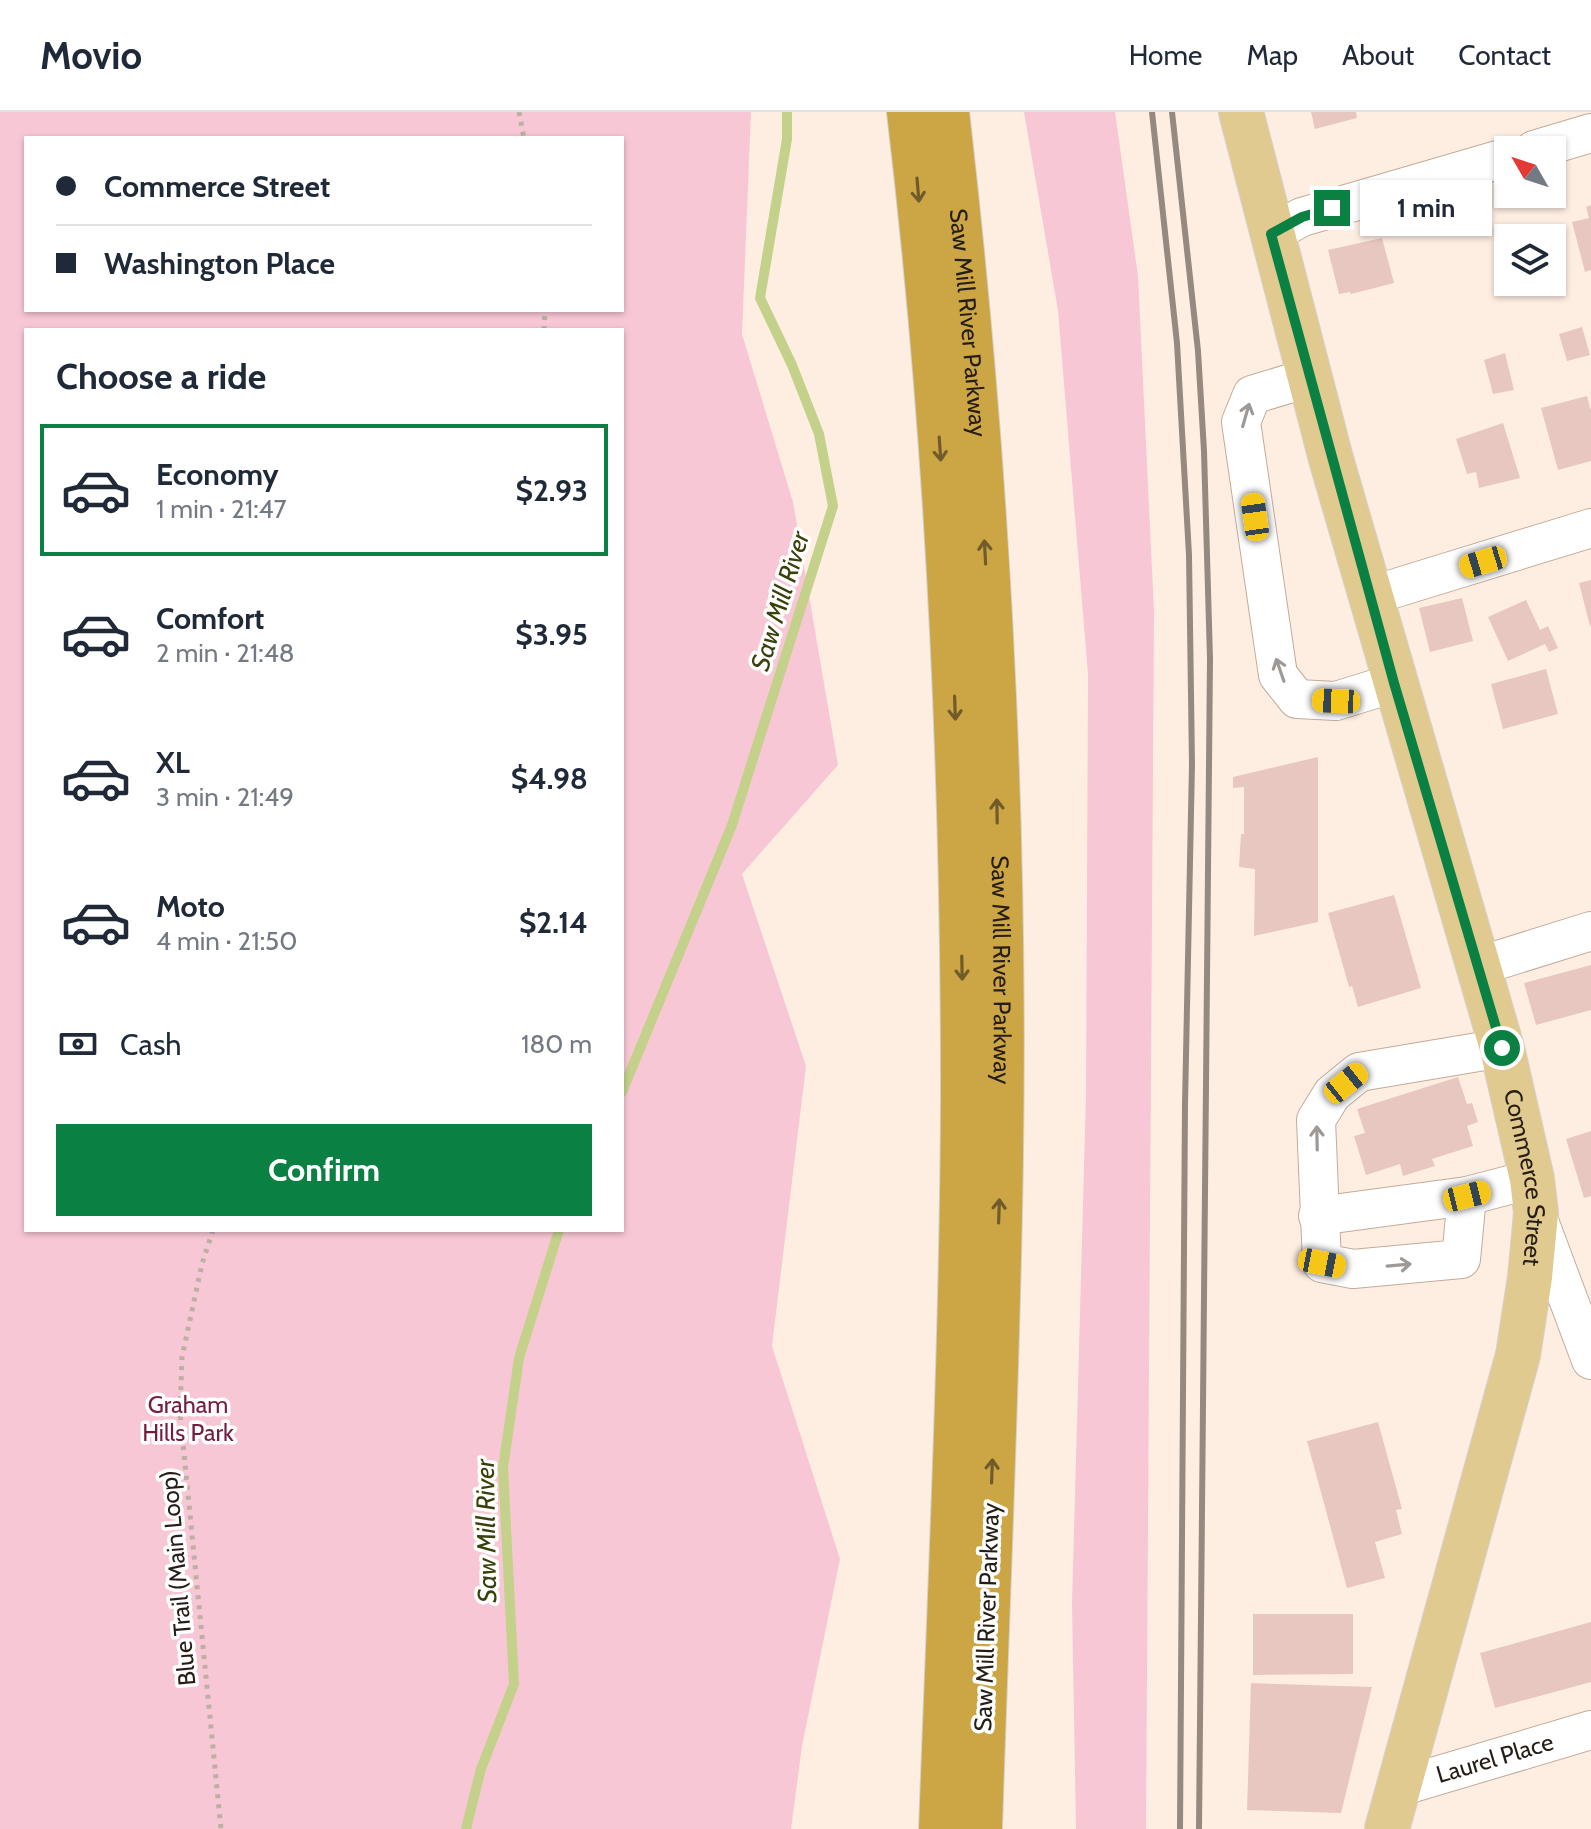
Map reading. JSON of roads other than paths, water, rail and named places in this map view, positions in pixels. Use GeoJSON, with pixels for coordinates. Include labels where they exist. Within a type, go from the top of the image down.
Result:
{"type":"FeatureCollection","features":[{"type":"Feature","properties":{"kind":"highway","name":"Saw Mill River Parkway"},"geometry":{"type":"LineString","coordinates":[[909,112],[932,345],[949,590],[961,912],[963,1096],[960,1281],[941,1829]]}},
{"type":"Feature","properties":{"kind":"highway","name":"Saw Mill River Parkway"},"geometry":{"type":"LineString","coordinates":[[947,112],[981,481],[993,698],[999,910],[1001,1142],[980,1829]]}},
{"type":"Feature","properties":{"kind":"main road","name":"Commerce Street"},"geometry":{"type":"LineString","coordinates":[[1241,112],[1271,234],[1394,683],[1502,1048],[1534,1196],[1530,1277],[1518,1355],[1387,1829]]}},
{"type":"Feature","properties":{"kind":"street"},"geometry":{"type":"LineString","coordinates":[[1566,140],[1591,133]]}},
{"type":"Feature","properties":{"kind":"street"},"geometry":{"type":"LineString","coordinates":[[1271,234],[1302,217],[1494,161]]}},
{"type":"Feature","properties":{"kind":"street"},"geometry":{"type":"LineString","coordinates":[[1311,377],[1252,395],[1241,422],[1278,675],[1297,699],[1336,701],[1394,683]]}},
{"type":"Feature","properties":{"kind":"street"},"geometry":{"type":"LineString","coordinates":[[1370,596],[1591,528]]}},
{"type":"Feature","properties":{"kind":"street"},"geometry":{"type":"LineString","coordinates":[[1479,966],[1591,931]]}},
{"type":"Feature","properties":{"kind":"street"},"geometry":{"type":"LineString","coordinates":[[1467,1196],[1461,1259],[1353,1269],[1322,1263],[1316,1120],[1332,1094],[1359,1072],[1502,1048]]}},
{"type":"Feature","properties":{"kind":"street"},"geometry":{"type":"LineString","coordinates":[[1318,1216],[1467,1196],[1534,1196],[1588,1340]]}},
{"type":"Feature","properties":{"kind":"street","name":"Laurel Place"},"geometry":{"type":"LineString","coordinates":[[1399,1787],[1591,1730]]}},
{"type":"Feature","properties":{"kind":"waterway","name":"Saw Mill River"},"geometry":{"type":"LineString","coordinates":[[624,1087],[732,825],[833,506],[819,434],[792,365],[760,298],[787,139],[787,112]]}},
{"type":"Feature","properties":{"kind":"waterway","name":"Saw Mill River"},"geometry":{"type":"LineString","coordinates":[[466,1829],[481,1769],[514,1684],[503,1468],[519,1358],[558,1232]]}},
{"type":"Feature","properties":{"kind":"railway"},"geometry":{"type":"LineString","coordinates":[[1152,112],[1177,343],[1189,555],[1192,764],[1185,1104],[1180,1829]]}},
{"type":"Feature","properties":{"kind":"railway"},"geometry":{"type":"LineString","coordinates":[[1172,112],[1198,351],[1210,659],[1199,1829]]}},
{"type":"Feature","properties":{"kind":"park label","name":"Graham Hills Park"},"geometry":{"type":"Point","coordinates":[188,1419]}}]}
